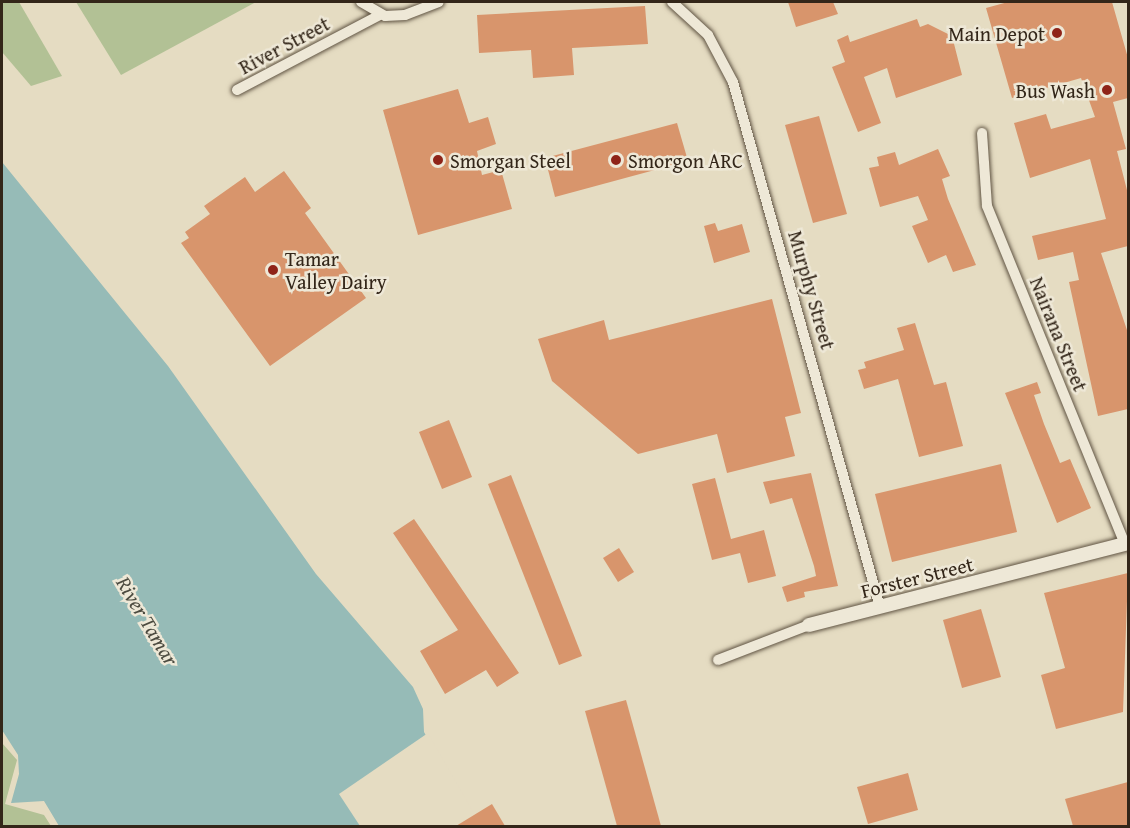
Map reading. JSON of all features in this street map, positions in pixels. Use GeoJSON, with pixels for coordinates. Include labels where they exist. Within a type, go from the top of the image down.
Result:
{"type":"FeatureCollection","features":[{"type":"Feature","properties":{"kind":"street"},"geometry":{"type":"LineString","coordinates":[[361,2],[380,15],[405,15],[439,2]]}},
{"type":"Feature","properties":{"kind":"street","name":"Murphy Street"},"geometry":{"type":"LineString","coordinates":[[672,2],[708,35],[733,82],[880,607]]}},
{"type":"Feature","properties":{"kind":"street","name":"River Street"},"geometry":{"type":"LineString","coordinates":[[237,90],[380,15]]}},
{"type":"Feature","properties":{"kind":"street","name":"Nairana Street"},"geometry":{"type":"LineString","coordinates":[[982,133],[987,206],[1127,544]]}},
{"type":"Feature","properties":{"kind":"street","name":"Forster Street"},"geometry":{"type":"LineString","coordinates":[[718,660],[809,625],[1127,544]]}},
{"type":"Feature","properties":{"kind":"green space"},"geometry":{"type":"Polygon","coordinates":[[[2,2],[19,2],[62,76],[31,86],[2,52],[2,2]]]}},
{"type":"Feature","properties":{"kind":"green space"},"geometry":{"type":"Polygon","coordinates":[[[76,2],[256,2],[121,75],[76,2]]]}},
{"type":"Feature","properties":{"kind":"green space"},"geometry":{"type":"Polygon","coordinates":[[[2,743],[17,760],[5,804],[44,815],[51,826],[2,826],[2,743]]]}},
{"type":"Feature","properties":{"kind":"water","name":"River Tamar"},"geometry":{"type":"Polygon","coordinates":[[[2,162],[168,366],[316,574],[413,687],[423,709],[424,732],[478,826],[59,826],[44,801],[11,803],[19,774],[18,755],[2,730],[2,162]]]}},
{"type":"Feature","properties":{"kind":"pier"},"geometry":{"type":"Polygon","coordinates":[[[428,733],[481,826],[360,826],[339,794],[428,733]]]}},
{"type":"Feature","properties":{"kind":"building"},"geometry":{"type":"Polygon","coordinates":[[[788,2],[833,2],[838,14],[796,27],[788,2]]]}},
{"type":"Feature","properties":{"kind":"building"},"geometry":{"type":"Polygon","coordinates":[[[1008,2],[1112,2],[1128,58],[1128,98],[1113,102],[1126,149],[1117,151],[1128,194],[1128,246],[1101,253],[1128,333],[1128,409],[1098,416],[1069,282],[1079,280],[1073,252],[1038,260],[1032,236],[1106,219],[1090,159],[1030,178],[1014,123],[1046,114],[1051,129],[1095,117],[1081,78],[1012,98],[986,8],[1008,2]]]}},
{"type":"Feature","properties":{"kind":"building"},"geometry":{"type":"Polygon","coordinates":[[[645,6],[648,44],[572,48],[574,75],[533,78],[531,50],[479,53],[477,15],[645,6]]]}},
{"type":"Feature","properties":{"kind":"building"},"geometry":{"type":"Polygon","coordinates":[[[917,19],[920,27],[928,24],[952,36],[962,75],[896,98],[887,68],[864,77],[881,123],[858,132],[832,67],[845,62],[837,40],[848,35],[850,42],[917,19]]]}},
{"type":"Feature","properties":{"kind":"building","name":"Smorgan Steel"},"geometry":{"type":"Polygon","coordinates":[[[458,89],[469,123],[488,117],[496,144],[477,151],[482,175],[501,170],[512,209],[418,235],[383,110],[458,89]]]}},
{"type":"Feature","properties":{"kind":"building"},"geometry":{"type":"Polygon","coordinates":[[[819,116],[847,214],[813,223],[785,125],[819,116]]]}},
{"type":"Feature","properties":{"kind":"building","name":"Smorgon ARC"},"geometry":{"type":"Polygon","coordinates":[[[677,123],[688,161],[555,197],[545,158],[677,123]]]}},
{"type":"Feature","properties":{"kind":"building"},"geometry":{"type":"Polygon","coordinates":[[[938,149],[950,176],[942,179],[948,199],[976,265],[953,272],[946,255],[928,263],[912,226],[928,220],[918,196],[880,207],[869,168],[879,166],[877,157],[895,152],[899,165],[938,149]]]}},
{"type":"Feature","properties":{"kind":"building","name":"Tamar Valley Dairy"},"geometry":{"type":"Polygon","coordinates":[[[284,171],[311,208],[305,213],[366,298],[270,366],[181,243],[189,238],[185,232],[210,214],[204,206],[245,177],[255,192],[284,171]]]}},
{"type":"Feature","properties":{"kind":"building"},"geometry":{"type":"Polygon","coordinates":[[[715,223],[718,231],[742,224],[750,252],[714,263],[704,226],[715,223]]]}},
{"type":"Feature","properties":{"kind":"building"},"geometry":{"type":"Polygon","coordinates":[[[772,299],[801,413],[785,417],[795,456],[727,473],[717,434],[638,454],[552,381],[538,339],[604,320],[609,340],[772,299]]]}},
{"type":"Feature","properties":{"kind":"building"},"geometry":{"type":"Polygon","coordinates":[[[915,323],[934,385],[946,382],[963,446],[919,457],[898,379],[864,389],[858,370],[866,368],[864,362],[904,350],[897,328],[915,323]]]}},
{"type":"Feature","properties":{"kind":"building"},"geometry":{"type":"Polygon","coordinates":[[[1037,382],[1041,393],[1034,395],[1060,463],[1070,459],[1091,508],[1057,523],[1005,393],[1037,382]]]}},
{"type":"Feature","properties":{"kind":"building"},"geometry":{"type":"Polygon","coordinates":[[[449,420],[472,477],[442,489],[419,432],[449,420]]]}},
{"type":"Feature","properties":{"kind":"building"},"geometry":{"type":"Polygon","coordinates":[[[1001,464],[1017,532],[892,562],[875,494],[1001,464]]]}},
{"type":"Feature","properties":{"kind":"building"},"geometry":{"type":"Polygon","coordinates":[[[811,473],[838,586],[804,592],[805,597],[787,602],[782,587],[816,576],[814,566],[792,498],[770,504],[763,482],[811,473]]]}},
{"type":"Feature","properties":{"kind":"building"},"geometry":{"type":"Polygon","coordinates":[[[511,475],[582,656],[559,665],[488,484],[511,475]]]}},
{"type":"Feature","properties":{"kind":"building"},"geometry":{"type":"Polygon","coordinates":[[[715,478],[731,539],[764,530],[776,576],[748,583],[740,553],[712,560],[692,484],[715,478]]]}},
{"type":"Feature","properties":{"kind":"building"},"geometry":{"type":"Polygon","coordinates":[[[414,519],[519,673],[497,687],[486,670],[445,694],[420,651],[458,630],[393,533],[414,519]]]}},
{"type":"Feature","properties":{"kind":"building"},"geometry":{"type":"Polygon","coordinates":[[[619,548],[634,572],[618,582],[603,558],[619,548]]]}},
{"type":"Feature","properties":{"kind":"building"},"geometry":{"type":"Polygon","coordinates":[[[1128,573],[1123,712],[1056,729],[1041,675],[1065,668],[1044,593],[1128,573]]]}},
{"type":"Feature","properties":{"kind":"building"},"geometry":{"type":"Polygon","coordinates":[[[981,609],[1001,677],[962,688],[943,620],[981,609]]]}},
{"type":"Feature","properties":{"kind":"building"},"geometry":{"type":"Polygon","coordinates":[[[626,700],[661,826],[617,826],[585,711],[626,700]]]}},
{"type":"Feature","properties":{"kind":"building"},"geometry":{"type":"Polygon","coordinates":[[[908,773],[918,810],[868,824],[857,787],[908,773]]]}},
{"type":"Feature","properties":{"kind":"building"},"geometry":{"type":"Polygon","coordinates":[[[1128,782],[1128,826],[1073,826],[1065,799],[1128,782]]]}},
{"type":"Feature","properties":{"kind":"building"},"geometry":{"type":"Polygon","coordinates":[[[492,804],[505,826],[456,826],[492,804]]]}},
{"type":"Feature","properties":{"kind":"place","name":"Main Depot"},"geometry":{"type":"Point","coordinates":[1057,33]}},
{"type":"Feature","properties":{"kind":"place","name":"Bus Wash"},"geometry":{"type":"Point","coordinates":[1107,90]}},
{"type":"Feature","properties":{"kind":"place","name":"Smorgan Steel"},"geometry":{"type":"Point","coordinates":[438,160]}},
{"type":"Feature","properties":{"kind":"place","name":"Smorgon ARC"},"geometry":{"type":"Point","coordinates":[616,160]}},
{"type":"Feature","properties":{"kind":"place","name":"Tamar Valley Dairy"},"geometry":{"type":"Point","coordinates":[273,270]}}]}
